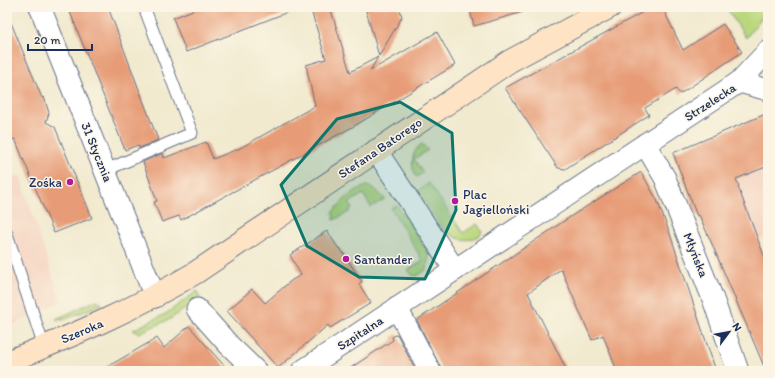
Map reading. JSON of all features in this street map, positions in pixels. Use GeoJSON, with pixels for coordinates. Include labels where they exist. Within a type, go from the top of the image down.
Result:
{"type":"FeatureCollection","features":[{"type":"Feature","properties":{"kind":"street","name":"31 Stycznia"},"geometry":{"type":"LineString","coordinates":[[40,7],[155,297]]}},
{"type":"Feature","properties":{"kind":"street","name":"Stefana Batorego"},"geometry":{"type":"LineString","coordinates":[[155,297],[195,273],[510,61],[610,7]]}},
{"type":"Feature","properties":{"kind":"street","name":"Strzelecka"},"geometry":{"type":"LineString","coordinates":[[645,144],[739,82],[768,52]]}},
{"type":"Feature","properties":{"kind":"street"},"geometry":{"type":"LineString","coordinates":[[739,82],[768,90]]}},
{"type":"Feature","properties":{"kind":"street"},"geometry":{"type":"LineString","coordinates":[[430,371],[397,308],[645,144]]}},
{"type":"Feature","properties":{"kind":"street","name":"Młyńska"},"geometry":{"type":"LineString","coordinates":[[645,144],[665,178],[713,299],[738,371]]}},
{"type":"Feature","properties":{"kind":"street"},"geometry":{"type":"LineString","coordinates":[[376,150],[455,270]]}},
{"type":"Feature","properties":{"kind":"street","name":"Szeroka"},"geometry":{"type":"LineString","coordinates":[[7,362],[119,315],[155,297]]}},
{"type":"Feature","properties":{"kind":"street","name":"Szpitalna"},"geometry":{"type":"LineString","coordinates":[[302,371],[397,308]]}},
{"type":"Feature","properties":{"kind":"street"},"geometry":{"type":"LineString","coordinates":[[197,309],[229,345],[256,371]]}},
{"type":"Feature","properties":{"kind":"lane"},"geometry":{"type":"LineString","coordinates":[[104,170],[192,134],[144,7]]}},
{"type":"Feature","properties":{"kind":"lane"},"geometry":{"type":"LineString","coordinates":[[7,234],[11,255],[44,346]]}},
{"type":"Feature","properties":{"kind":"highlighted area"},"geometry":{"type":"Polygon","coordinates":[[[400,102],[452,133],[456,210],[425,279],[359,277],[307,246],[281,185],[337,119],[400,102]]]}},
{"type":"Feature","properties":{"kind":"shaded area"},"geometry":{"type":"Polygon","coordinates":[[[768,114],[768,236],[718,257],[699,215],[697,216],[673,153],[768,114]]]}},
{"type":"Feature","properties":{"kind":"shaded area"},"geometry":{"type":"Polygon","coordinates":[[[20,175],[61,302],[7,328],[7,179],[20,175]]]}},
{"type":"Feature","properties":{"kind":"green space"},"geometry":{"type":"Polygon","coordinates":[[[726,7],[768,7],[768,9],[746,38],[726,7]]]}},
{"type":"Feature","properties":{"kind":"green space"},"geometry":{"type":"Polygon","coordinates":[[[422,144],[428,150],[414,159],[423,173],[417,177],[412,164],[416,150],[422,144]]]}},
{"type":"Feature","properties":{"kind":"green space"},"geometry":{"type":"Polygon","coordinates":[[[429,183],[463,233],[477,224],[482,231],[480,235],[469,239],[459,239],[443,227],[435,218],[418,191],[429,183]]]}},
{"type":"Feature","properties":{"kind":"green space"},"geometry":{"type":"Polygon","coordinates":[[[367,186],[374,188],[385,199],[371,207],[363,194],[349,203],[352,207],[349,212],[334,220],[333,212],[341,203],[348,196],[367,186]]]}},
{"type":"Feature","properties":{"kind":"green space"},"geometry":{"type":"Polygon","coordinates":[[[397,205],[429,254],[427,269],[417,276],[412,275],[408,270],[423,261],[391,208],[397,205]]]}},
{"type":"Feature","properties":{"kind":"green space"},"geometry":{"type":"Polygon","coordinates":[[[197,291],[200,299],[170,319],[139,333],[133,330],[167,313],[197,291]]]}},
{"type":"Feature","properties":{"kind":"green space"},"geometry":{"type":"Polygon","coordinates":[[[97,300],[102,304],[63,320],[56,319],[97,300]]]}},
{"type":"Feature","properties":{"kind":"building"},"geometry":{"type":"Polygon","coordinates":[[[68,7],[108,7],[158,140],[139,148],[138,145],[125,150],[68,7]]]}},
{"type":"Feature","properties":{"kind":"building"},"geometry":{"type":"Polygon","coordinates":[[[200,7],[298,8],[186,52],[173,18],[200,7]]]}},
{"type":"Feature","properties":{"kind":"building"},"geometry":{"type":"Polygon","coordinates":[[[310,7],[330,7],[350,72],[378,57],[370,71],[437,32],[455,65],[356,125],[181,220],[179,216],[162,222],[154,202],[157,201],[143,162],[163,153],[164,158],[206,142],[213,159],[240,148],[315,106],[306,65],[326,59],[310,7]]]}},
{"type":"Feature","properties":{"kind":"building"},"geometry":{"type":"Polygon","coordinates":[[[365,7],[399,7],[402,17],[379,56],[365,7]]]}},
{"type":"Feature","properties":{"kind":"building"},"geometry":{"type":"Polygon","coordinates":[[[469,7],[522,7],[523,12],[474,26],[469,7]]]}},
{"type":"Feature","properties":{"kind":"building"},"geometry":{"type":"Polygon","coordinates":[[[652,7],[662,7],[683,50],[723,24],[742,52],[680,94],[676,89],[645,108],[649,115],[565,169],[558,168],[505,88],[652,7]]]}},
{"type":"Feature","properties":{"kind":"building"},"geometry":{"type":"Polygon","coordinates":[[[7,13],[42,98],[44,97],[49,113],[46,122],[55,127],[92,218],[54,233],[15,139],[12,140],[7,126],[7,13]]]}},
{"type":"Feature","properties":{"kind":"building"},"geometry":{"type":"Polygon","coordinates":[[[768,113],[768,166],[736,179],[768,266],[768,371],[766,371],[712,244],[699,215],[697,216],[673,153],[768,113]]]}},
{"type":"Feature","properties":{"kind":"building"},"geometry":{"type":"Polygon","coordinates":[[[641,172],[657,200],[670,234],[716,371],[617,371],[603,335],[592,340],[561,269],[528,293],[567,371],[442,371],[417,320],[573,215],[641,172]]]}},
{"type":"Feature","properties":{"kind":"building"},"geometry":{"type":"Polygon","coordinates":[[[327,231],[362,282],[359,284],[371,303],[330,328],[328,325],[278,368],[227,311],[252,289],[265,303],[292,280],[301,275],[290,255],[327,231]]]}},
{"type":"Feature","properties":{"kind":"building"},"geometry":{"type":"Polygon","coordinates":[[[189,326],[229,371],[100,371],[157,338],[164,348],[189,326]]]}},
{"type":"Feature","properties":{"kind":"building"},"geometry":{"type":"Polygon","coordinates":[[[397,334],[416,371],[346,371],[393,340],[392,337],[397,334]]]}},
{"type":"Feature","properties":{"kind":"place","name":"Zośka"},"geometry":{"type":"Point","coordinates":[70,182]}},
{"type":"Feature","properties":{"kind":"place","name":"Plac Jagielloński"},"geometry":{"type":"Point","coordinates":[455,201]}},
{"type":"Feature","properties":{"kind":"place","name":"Santander"},"geometry":{"type":"Point","coordinates":[346,259]}}]}
